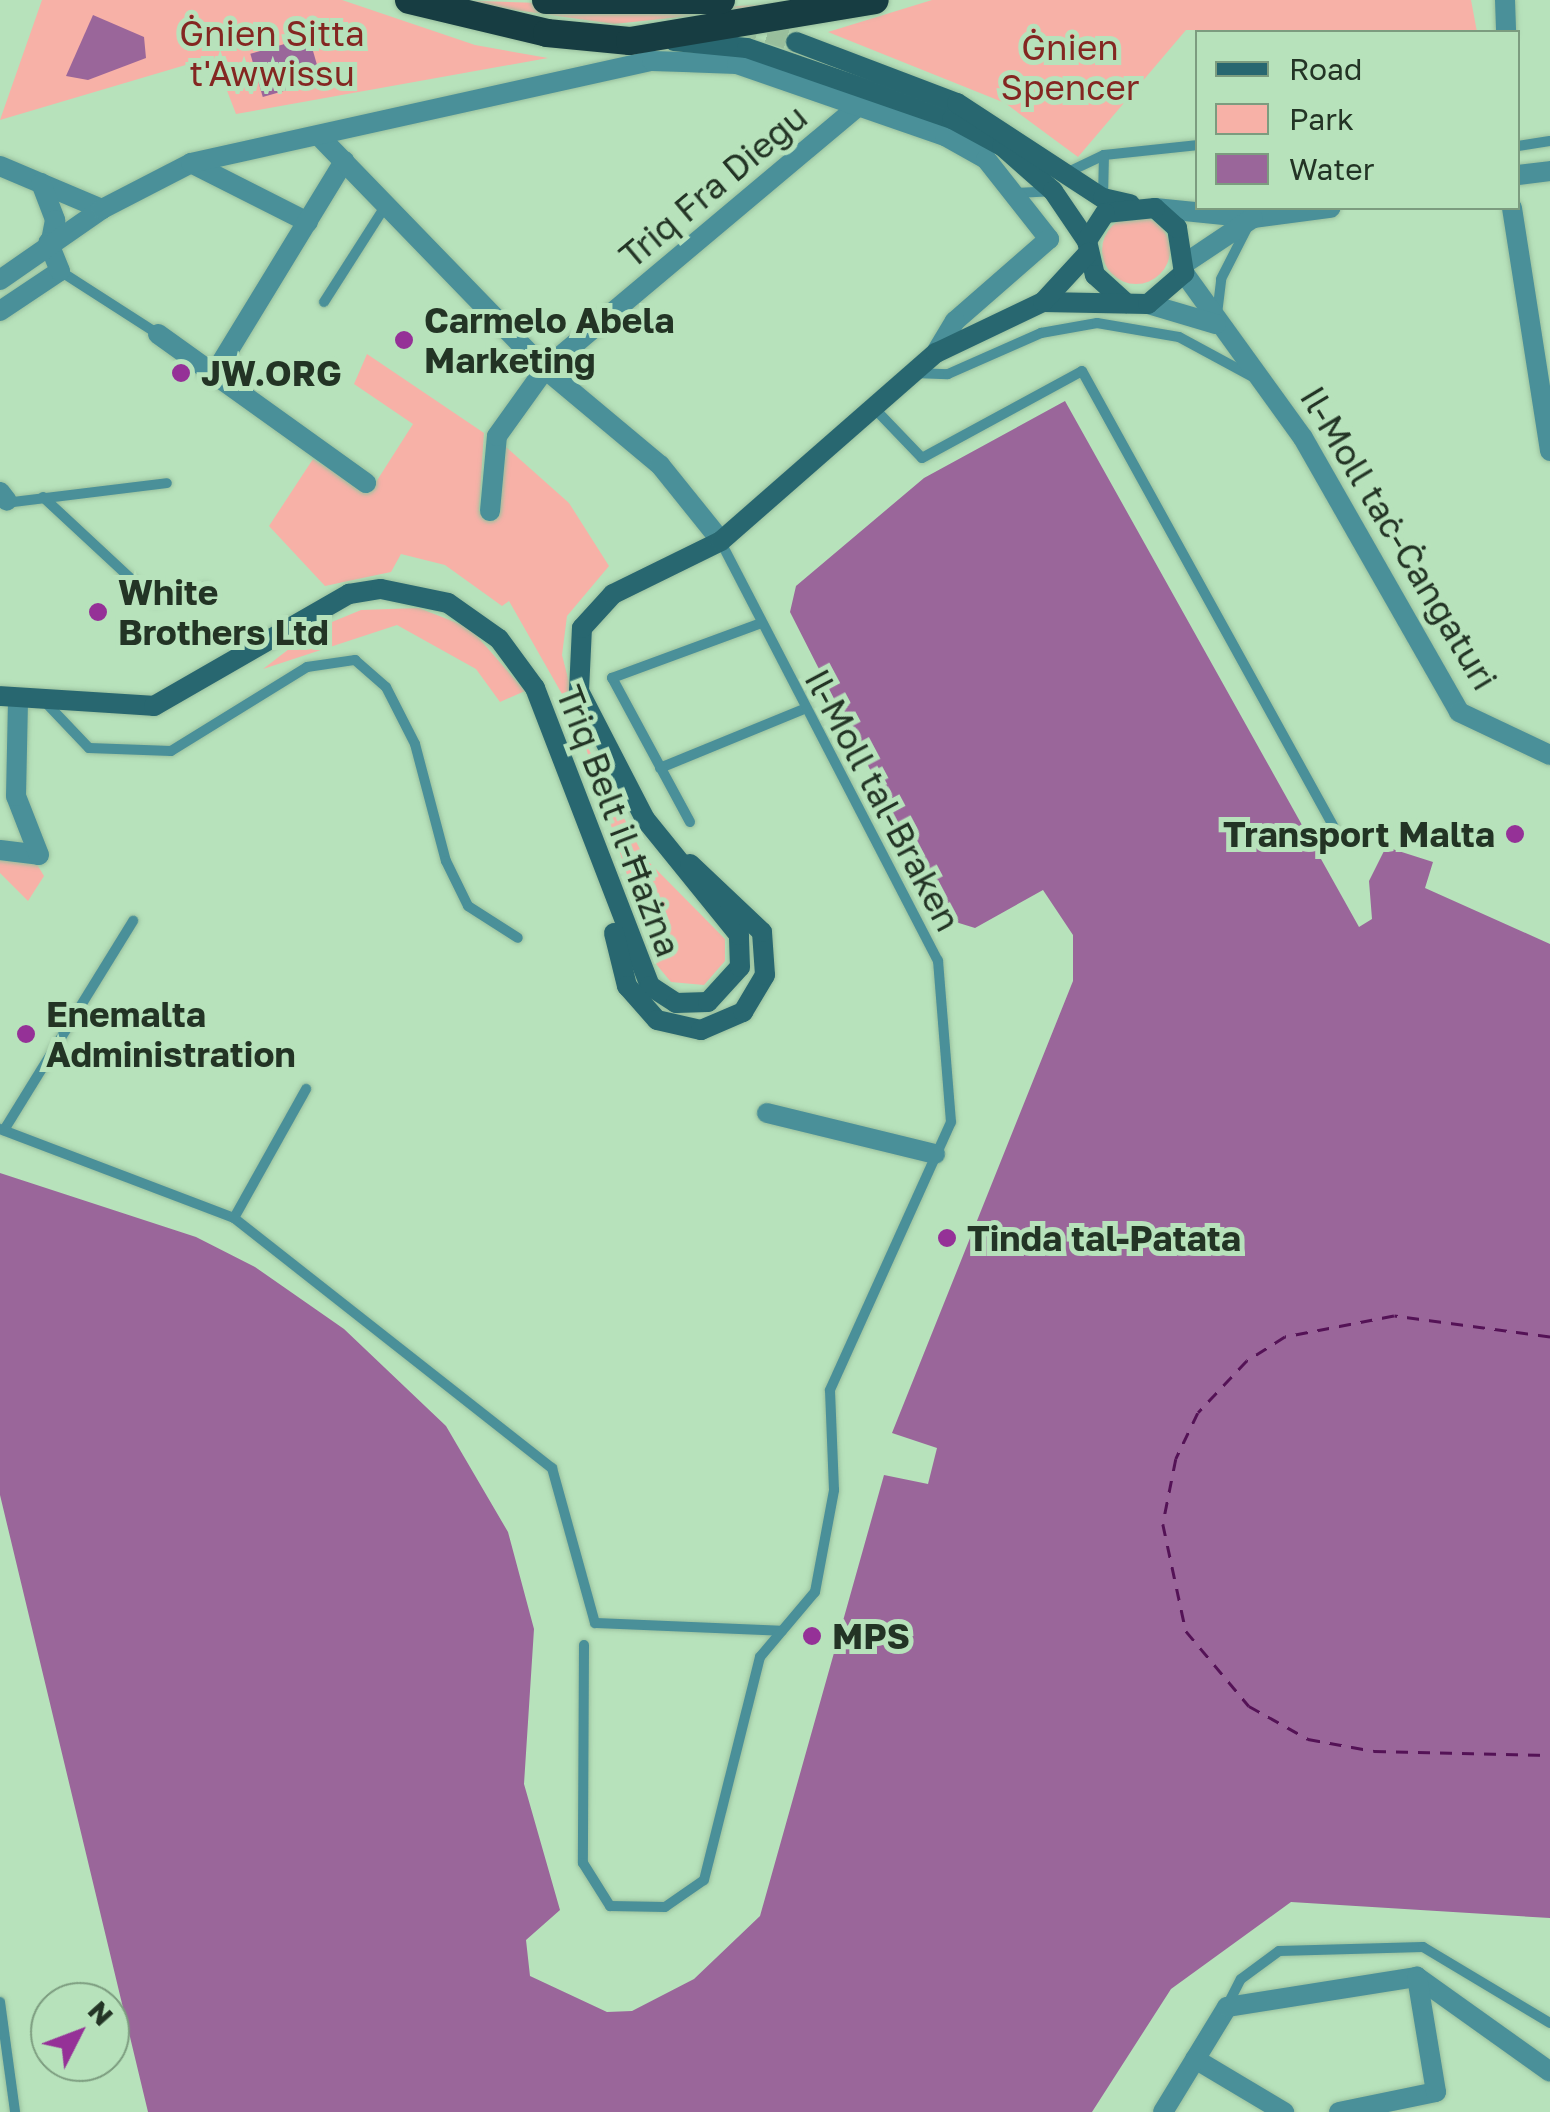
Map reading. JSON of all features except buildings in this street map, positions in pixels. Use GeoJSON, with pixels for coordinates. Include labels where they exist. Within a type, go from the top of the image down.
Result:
{"type":"FeatureCollection","features":[{"type":"Feature","properties":{"kind":"highway"},"geometry":{"type":"LineString","coordinates":[[409,0],[548,34],[658,39],[874,0]]}},
{"type":"Feature","properties":{"kind":"highway"},"geometry":{"type":"LineString","coordinates":[[546,0],[721,0]]}},
{"type":"Feature","properties":{"kind":"main road"},"geometry":{"type":"LineString","coordinates":[[658,39],[747,48],[952,119],[1002,146],[1052,192],[1088,247],[1103,287],[1126,302]]}},
{"type":"Feature","properties":{"kind":"main road"},"geometry":{"type":"LineString","coordinates":[[796,42],[957,102],[1104,198],[1154,208],[1178,228],[1186,268],[1148,304],[1044,302]]}},
{"type":"Feature","properties":{"kind":"main road"},"geometry":{"type":"LineString","coordinates":[[1044,302],[1088,247],[1105,214],[1130,204]]}},
{"type":"Feature","properties":{"kind":"main road","name":"Triq Belt il-Ħażna"},"geometry":{"type":"LineString","coordinates":[[9,697],[48,704],[154,706],[349,594],[381,589],[448,602],[500,639],[535,688],[604,887],[641,972],[662,997],[708,1002],[733,982],[742,951],[731,920],[645,819],[580,691],[582,628],[612,594],[720,541],[936,353],[1044,302]]}},
{"type":"Feature","properties":{"kind":"street"},"geometry":{"type":"LineString","coordinates":[[1505,0],[1506,30]]}},
{"type":"Feature","properties":{"kind":"street"},"geometry":{"type":"LineString","coordinates":[[0,280],[50,241],[102,209],[191,163],[652,61],[737,64],[945,136],[986,159],[1048,238],[955,321],[936,353]]}},
{"type":"Feature","properties":{"kind":"street","name":"Triq Fra Diegu"},"geometry":{"type":"LineString","coordinates":[[490,512],[496,436],[545,369],[860,105]]}},
{"type":"Feature","properties":{"kind":"street"},"geometry":{"type":"LineString","coordinates":[[320,136],[545,369],[660,465],[720,541]]}},
{"type":"Feature","properties":{"kind":"street"},"geometry":{"type":"LineString","coordinates":[[213,376],[344,161]]}},
{"type":"Feature","properties":{"kind":"street"},"geometry":{"type":"LineString","coordinates":[[191,163],[308,222]]}},
{"type":"Feature","properties":{"kind":"street"},"geometry":{"type":"LineString","coordinates":[[0,166],[102,209]]}},
{"type":"Feature","properties":{"kind":"street"},"geometry":{"type":"LineString","coordinates":[[1520,175],[1550,171]]}},
{"type":"Feature","properties":{"kind":"street"},"geometry":{"type":"LineString","coordinates":[[0,311],[60,271],[50,241],[56,220],[41,183]]}},
{"type":"Feature","properties":{"kind":"street"},"geometry":{"type":"LineString","coordinates":[[1154,208],[1226,212],[1253,218],[1315,210]]}},
{"type":"Feature","properties":{"kind":"street"},"geometry":{"type":"LineString","coordinates":[[1512,210],[1541,333],[1550,451]]}},
{"type":"Feature","properties":{"kind":"street"},"geometry":{"type":"LineString","coordinates":[[1186,268],[1253,218]]}},
{"type":"Feature","properties":{"kind":"street","name":"Il-Moll taċ-Ċangaturi"},"geometry":{"type":"LineString","coordinates":[[1186,268],[1216,324],[1270,387],[1458,712],[1550,756]]}},
{"type":"Feature","properties":{"kind":"street"},"geometry":{"type":"LineString","coordinates":[[1148,304],[1216,324]]}},
{"type":"Feature","properties":{"kind":"street"},"geometry":{"type":"LineString","coordinates":[[158,334],[366,483]]}},
{"type":"Feature","properties":{"kind":"street"},"geometry":{"type":"LineString","coordinates":[[0,850],[39,856],[16,796],[9,697]]}},
{"type":"Feature","properties":{"kind":"street"},"geometry":{"type":"LineString","coordinates":[[767,1113],[936,1154]]}},
{"type":"Feature","properties":{"kind":"street"},"geometry":{"type":"LineString","coordinates":[[1340,2112],[1436,2092],[1417,1977]]}},
{"type":"Feature","properties":{"kind":"street"},"geometry":{"type":"LineString","coordinates":[[1162,2112],[1227,2007],[1417,1977],[1550,2072]]}},
{"type":"Feature","properties":{"kind":"street"},"geometry":{"type":"LineString","coordinates":[[1195,2059],[1284,2112]]}},
{"type":"Feature","properties":{"kind":"lane"},"geometry":{"type":"LineString","coordinates":[[1520,146],[1550,141]]}},
{"type":"Feature","properties":{"kind":"lane"},"geometry":{"type":"LineString","coordinates":[[1016,194],[1052,192],[1065,173],[1104,155],[1195,145]]}},
{"type":"Feature","properties":{"kind":"lane"},"geometry":{"type":"LineString","coordinates":[[1104,155],[1104,198]]}},
{"type":"Feature","properties":{"kind":"lane"},"geometry":{"type":"LineString","coordinates":[[324,302],[386,204]]}},
{"type":"Feature","properties":{"kind":"lane"},"geometry":{"type":"LineString","coordinates":[[1216,324],[1221,279],[1253,218]]}},
{"type":"Feature","properties":{"kind":"lane"},"geometry":{"type":"LineString","coordinates":[[60,271],[158,334]]}},
{"type":"Feature","properties":{"kind":"lane"},"geometry":{"type":"LineString","coordinates":[[913,373],[948,374],[1041,333],[1097,323],[1179,337],[1270,387]]}},
{"type":"Feature","properties":{"kind":"lane"},"geometry":{"type":"LineString","coordinates":[[873,407],[922,458],[1082,371],[1336,831]]}},
{"type":"Feature","properties":{"kind":"lane"},"geometry":{"type":"LineString","coordinates":[[2,500],[167,483]]}},
{"type":"Feature","properties":{"kind":"lane"},"geometry":{"type":"LineString","coordinates":[[43,497],[155,602],[206,588]]}},
{"type":"Feature","properties":{"kind":"lane","name":"Il-Moll tal-Braken"},"geometry":{"type":"LineString","coordinates":[[584,1645],[577,1773],[584,1863],[610,1906],[665,1907],[704,1880],[760,1657],[815,1592],[834,1490],[830,1390],[950,1122],[938,961],[759,624],[720,541]]}},
{"type":"Feature","properties":{"kind":"lane"},"geometry":{"type":"LineString","coordinates":[[690,822],[612,678],[759,624]]}},
{"type":"Feature","properties":{"kind":"lane"},"geometry":{"type":"LineString","coordinates":[[48,704],[88,748],[171,751],[307,667],[355,660],[386,687],[416,744],[446,862],[468,906],[518,938]]}},
{"type":"Feature","properties":{"kind":"lane"},"geometry":{"type":"LineString","coordinates":[[660,768],[804,709]]}},
{"type":"Feature","properties":{"kind":"lane"},"geometry":{"type":"LineString","coordinates":[[133,921],[2,1130],[234,1218],[552,1468],[595,1623],[782,1632]]}},
{"type":"Feature","properties":{"kind":"lane"},"geometry":{"type":"LineString","coordinates":[[234,1218],[306,1089]]}},
{"type":"Feature","properties":{"kind":"lane"},"geometry":{"type":"LineString","coordinates":[[1227,2007],[1241,1979],[1280,1950],[1422,1947],[1550,2023]]}},
{"type":"Feature","properties":{"kind":"lane"},"geometry":{"type":"LineString","coordinates":[[0,2002],[15,2112]]}},
{"type":"Feature","properties":{"kind":"green space","name":"Ġnien Sitta t'Awwissu"},"geometry":{"type":"Polygon","coordinates":[[[42,0],[342,0],[475,45],[548,58],[236,114],[216,62],[189,64],[0,120],[42,0]]]}},
{"type":"Feature","properties":{"kind":"green space"},"geometry":{"type":"Polygon","coordinates":[[[445,0],[706,8],[843,0],[614,24],[445,0]]]}},
{"type":"Feature","properties":{"kind":"green space","name":"Ġnien Spencer"},"geometry":{"type":"Polygon","coordinates":[[[932,0],[1471,0],[1477,30],[1186,30],[1078,157],[1005,103],[828,32],[932,0]]]}},
{"type":"Feature","properties":{"kind":"green space"},"geometry":{"type":"Polygon","coordinates":[[[1136,216],[1160,226],[1170,250],[1160,274],[1136,284],[1112,274],[1102,250],[1112,226],[1136,216]]]}},
{"type":"Feature","properties":{"kind":"green space"},"geometry":{"type":"Polygon","coordinates":[[[367,354],[484,433],[479,511],[497,514],[505,446],[569,503],[609,566],[567,616],[562,655],[571,690],[562,694],[509,601],[502,606],[445,565],[401,554],[391,572],[325,586],[269,526],[313,459],[369,493],[413,424],[354,384],[367,354]]]}},
{"type":"Feature","properties":{"kind":"green space"},"geometry":{"type":"Polygon","coordinates":[[[419,608],[470,628],[525,691],[500,702],[476,669],[397,625],[263,669],[315,629],[361,610],[419,608]]]}},
{"type":"Feature","properties":{"kind":"green space"},"geometry":{"type":"Polygon","coordinates":[[[582,736],[644,857],[725,939],[725,961],[704,985],[671,982],[656,964],[582,736]]]}},
{"type":"Feature","properties":{"kind":"green space"},"geometry":{"type":"Polygon","coordinates":[[[0,855],[35,861],[44,876],[28,901],[0,873],[0,855]]]}},
{"type":"Feature","properties":{"kind":"water"},"geometry":{"type":"Polygon","coordinates":[[[93,15],[144,37],[146,58],[88,80],[66,76],[93,15]]]}},
{"type":"Feature","properties":{"kind":"water"},"geometry":{"type":"Polygon","coordinates":[[[309,37],[321,80],[263,97],[250,54],[309,37]]]}},
{"type":"Feature","properties":{"kind":"water"},"geometry":{"type":"Polygon","coordinates":[[[1065,401],[1359,927],[1372,919],[1369,881],[1386,847],[1433,862],[1425,888],[1550,944],[1550,1918],[1291,1902],[1171,1989],[1092,2112],[148,2112],[130,2037],[130,1982],[117,1982],[0,1495],[0,1173],[196,1237],[255,1267],[344,1329],[446,1426],[508,1532],[534,1629],[524,1784],[560,1910],[526,1940],[530,1976],[607,2012],[632,2011],[694,1979],[760,1916],[884,1475],[928,1484],[937,1448],[892,1433],[1073,981],[1073,935],[1043,890],[975,928],[946,919],[790,612],[796,586],[924,478],[1065,401]]]}},
{"type":"Feature","properties":{"kind":"ferry route"},"geometry":{"type":"LineString","coordinates":[[1550,1337],[1394,1316],[1285,1337],[1247,1361],[1198,1413],[1176,1459],[1163,1524],[1186,1631],[1249,1706],[1308,1739],[1374,1751],[1550,1755]]}},
{"type":"Feature","properties":{"kind":"tunnel"},"geometry":{"type":"LineString","coordinates":[[739,24],[796,42]]}},
{"type":"Feature","properties":{"kind":"place","name":"Carmelo Abela Marketing"},"geometry":{"type":"Point","coordinates":[404,340]}},
{"type":"Feature","properties":{"kind":"place","name":"JW.ORG"},"geometry":{"type":"Point","coordinates":[181,373]}},
{"type":"Feature","properties":{"kind":"place","name":"White Brothers Ltd"},"geometry":{"type":"Point","coordinates":[98,612]}},
{"type":"Feature","properties":{"kind":"place","name":"Transport Malta"},"geometry":{"type":"Point","coordinates":[1515,834]}},
{"type":"Feature","properties":{"kind":"place","name":"Enemalta Administration"},"geometry":{"type":"Point","coordinates":[26,1034]}},
{"type":"Feature","properties":{"kind":"place","name":"Tinda tal-Patata"},"geometry":{"type":"Point","coordinates":[947,1238]}},
{"type":"Feature","properties":{"kind":"place","name":"MPS"},"geometry":{"type":"Point","coordinates":[812,1636]}}]}
